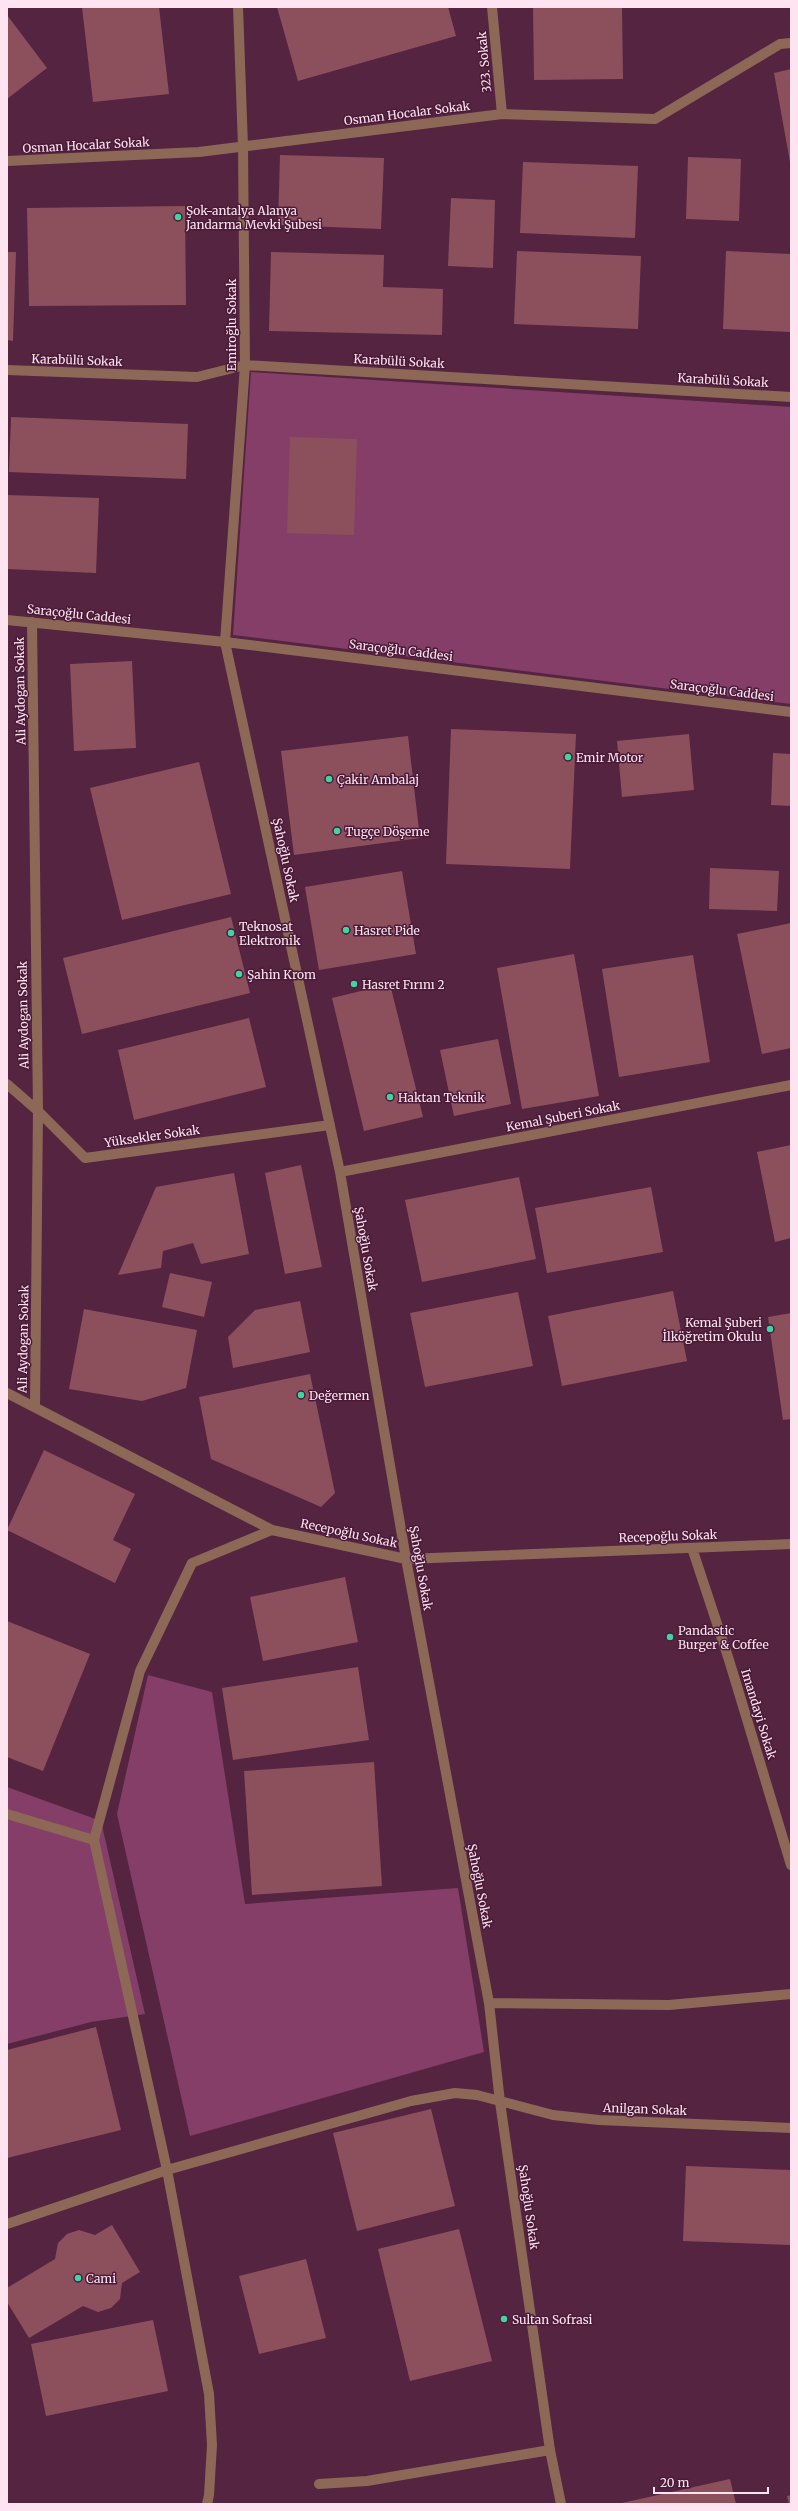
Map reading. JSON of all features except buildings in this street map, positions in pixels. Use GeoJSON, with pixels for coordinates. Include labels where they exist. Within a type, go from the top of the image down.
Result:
{"type":"FeatureCollection","features":[{"type":"Feature","properties":{"kind":"street","name":"Emiroğlu Sokak"},"geometry":{"type":"LineString","coordinates":[[225,642],[245,365],[243,147],[238,7]]}},
{"type":"Feature","properties":{"kind":"street","name":"323. Sokak"},"geometry":{"type":"LineString","coordinates":[[492,7],[502,114]]}},
{"type":"Feature","properties":{"kind":"street","name":"Osman Hocalar Sokak"},"geometry":{"type":"LineString","coordinates":[[7,161],[199,152],[502,114],[656,120],[780,44],[791,43]]}},
{"type":"Feature","properties":{"kind":"street","name":"Karabülü Sokak"},"geometry":{"type":"LineString","coordinates":[[7,370],[197,377],[245,365],[791,397]]}},
{"type":"Feature","properties":{"kind":"street","name":"Saraçoğlu Caddesi"},"geometry":{"type":"LineString","coordinates":[[7,620],[225,642],[791,712]]}},
{"type":"Feature","properties":{"kind":"street","name":"Ali Aydogan Sokak"},"geometry":{"type":"LineString","coordinates":[[32,622],[38,1110],[35,1407]]}},
{"type":"Feature","properties":{"kind":"street","name":"Şahoğlu Sokak"},"geometry":{"type":"LineString","coordinates":[[225,642],[340,1172],[406,1559],[489,2004],[500,2102],[550,2450],[561,2504]]}},
{"type":"Feature","properties":{"kind":"street","name":"Yüksekler Sokak"},"geometry":{"type":"LineString","coordinates":[[7,1084],[38,1110],[85,1158],[330,1125]]}},
{"type":"Feature","properties":{"kind":"street","name":"Kemal Şuberi Sokak"},"geometry":{"type":"LineString","coordinates":[[340,1172],[791,1085]]}},
{"type":"Feature","properties":{"kind":"street","name":"Recepoğlu Sokak"},"geometry":{"type":"LineString","coordinates":[[7,1393],[272,1530],[406,1559],[791,1544]]}},
{"type":"Feature","properties":{"kind":"street"},"geometry":{"type":"LineString","coordinates":[[206,2504],[209,2495],[212,2445],[210,2394],[167,2170],[94,1840],[140,1671],[192,1562],[272,1530]]}},
{"type":"Feature","properties":{"kind":"street","name":"Imandayi Sokak"},"geometry":{"type":"LineString","coordinates":[[692,1548],[729,1660],[791,1865]]}},
{"type":"Feature","properties":{"kind":"street"},"geometry":{"type":"LineString","coordinates":[[7,1814],[94,1840]]}},
{"type":"Feature","properties":{"kind":"street"},"geometry":{"type":"LineString","coordinates":[[489,2004],[669,2005],[791,1994]]}},
{"type":"Feature","properties":{"kind":"street","name":"Anilgan Sokak"},"geometry":{"type":"LineString","coordinates":[[7,2224],[167,2170],[411,2101],[455,2093],[477,2095],[553,2115],[599,2120],[791,2128]]}},
{"type":"Feature","properties":{"kind":"street"},"geometry":{"type":"LineString","coordinates":[[319,2484],[367,2481],[550,2450]]}},
{"type":"Feature","properties":{"kind":"shaded area"},"geometry":{"type":"Polygon","coordinates":[[[251,372],[791,407],[791,704],[233,635],[251,372]]]}},
{"type":"Feature","properties":{"kind":"shaded area"},"geometry":{"type":"Polygon","coordinates":[[[148,1675],[212,1692],[245,1904],[458,1888],[484,2052],[190,2136],[117,1814],[148,1675]]]}},
{"type":"Feature","properties":{"kind":"shaded area"},"geometry":{"type":"Polygon","coordinates":[[[7,1787],[101,1821],[145,2014],[91,2022],[7,2044],[7,1787]]]}},
{"type":"Feature","properties":{"kind":"place","name":"Şok-antalya Alanya Jandarma Mevki Şubesi"},"geometry":{"type":"Point","coordinates":[178,217]}},
{"type":"Feature","properties":{"kind":"place","name":"Emir Motor"},"geometry":{"type":"Point","coordinates":[568,757]}},
{"type":"Feature","properties":{"kind":"place","name":"Çakir Ambalaj"},"geometry":{"type":"Point","coordinates":[329,779]}},
{"type":"Feature","properties":{"kind":"place","name":"Tugçe Döşeme"},"geometry":{"type":"Point","coordinates":[337,831]}},
{"type":"Feature","properties":{"kind":"place","name":"Hasret Pide"},"geometry":{"type":"Point","coordinates":[346,930]}},
{"type":"Feature","properties":{"kind":"place","name":"Teknosat Elektronik"},"geometry":{"type":"Point","coordinates":[231,933]}},
{"type":"Feature","properties":{"kind":"place","name":"Şahin Krom"},"geometry":{"type":"Point","coordinates":[239,974]}},
{"type":"Feature","properties":{"kind":"place","name":"Hasret Fırını 2"},"geometry":{"type":"Point","coordinates":[354,984]}},
{"type":"Feature","properties":{"kind":"place","name":"Haktan Teknik"},"geometry":{"type":"Point","coordinates":[390,1097]}},
{"type":"Feature","properties":{"kind":"place","name":"Kemal Şuberi İlköğretim Okulu"},"geometry":{"type":"Point","coordinates":[770,1329]}},
{"type":"Feature","properties":{"kind":"place","name":"Değermen"},"geometry":{"type":"Point","coordinates":[301,1395]}},
{"type":"Feature","properties":{"kind":"place","name":"Pandastic Burger & Coffee"},"geometry":{"type":"Point","coordinates":[670,1637]}},
{"type":"Feature","properties":{"kind":"place","name":"Cami"},"geometry":{"type":"Point","coordinates":[78,2278]}},
{"type":"Feature","properties":{"kind":"place","name":"Sultan Sofrasi"},"geometry":{"type":"Point","coordinates":[504,2319]}}]}
